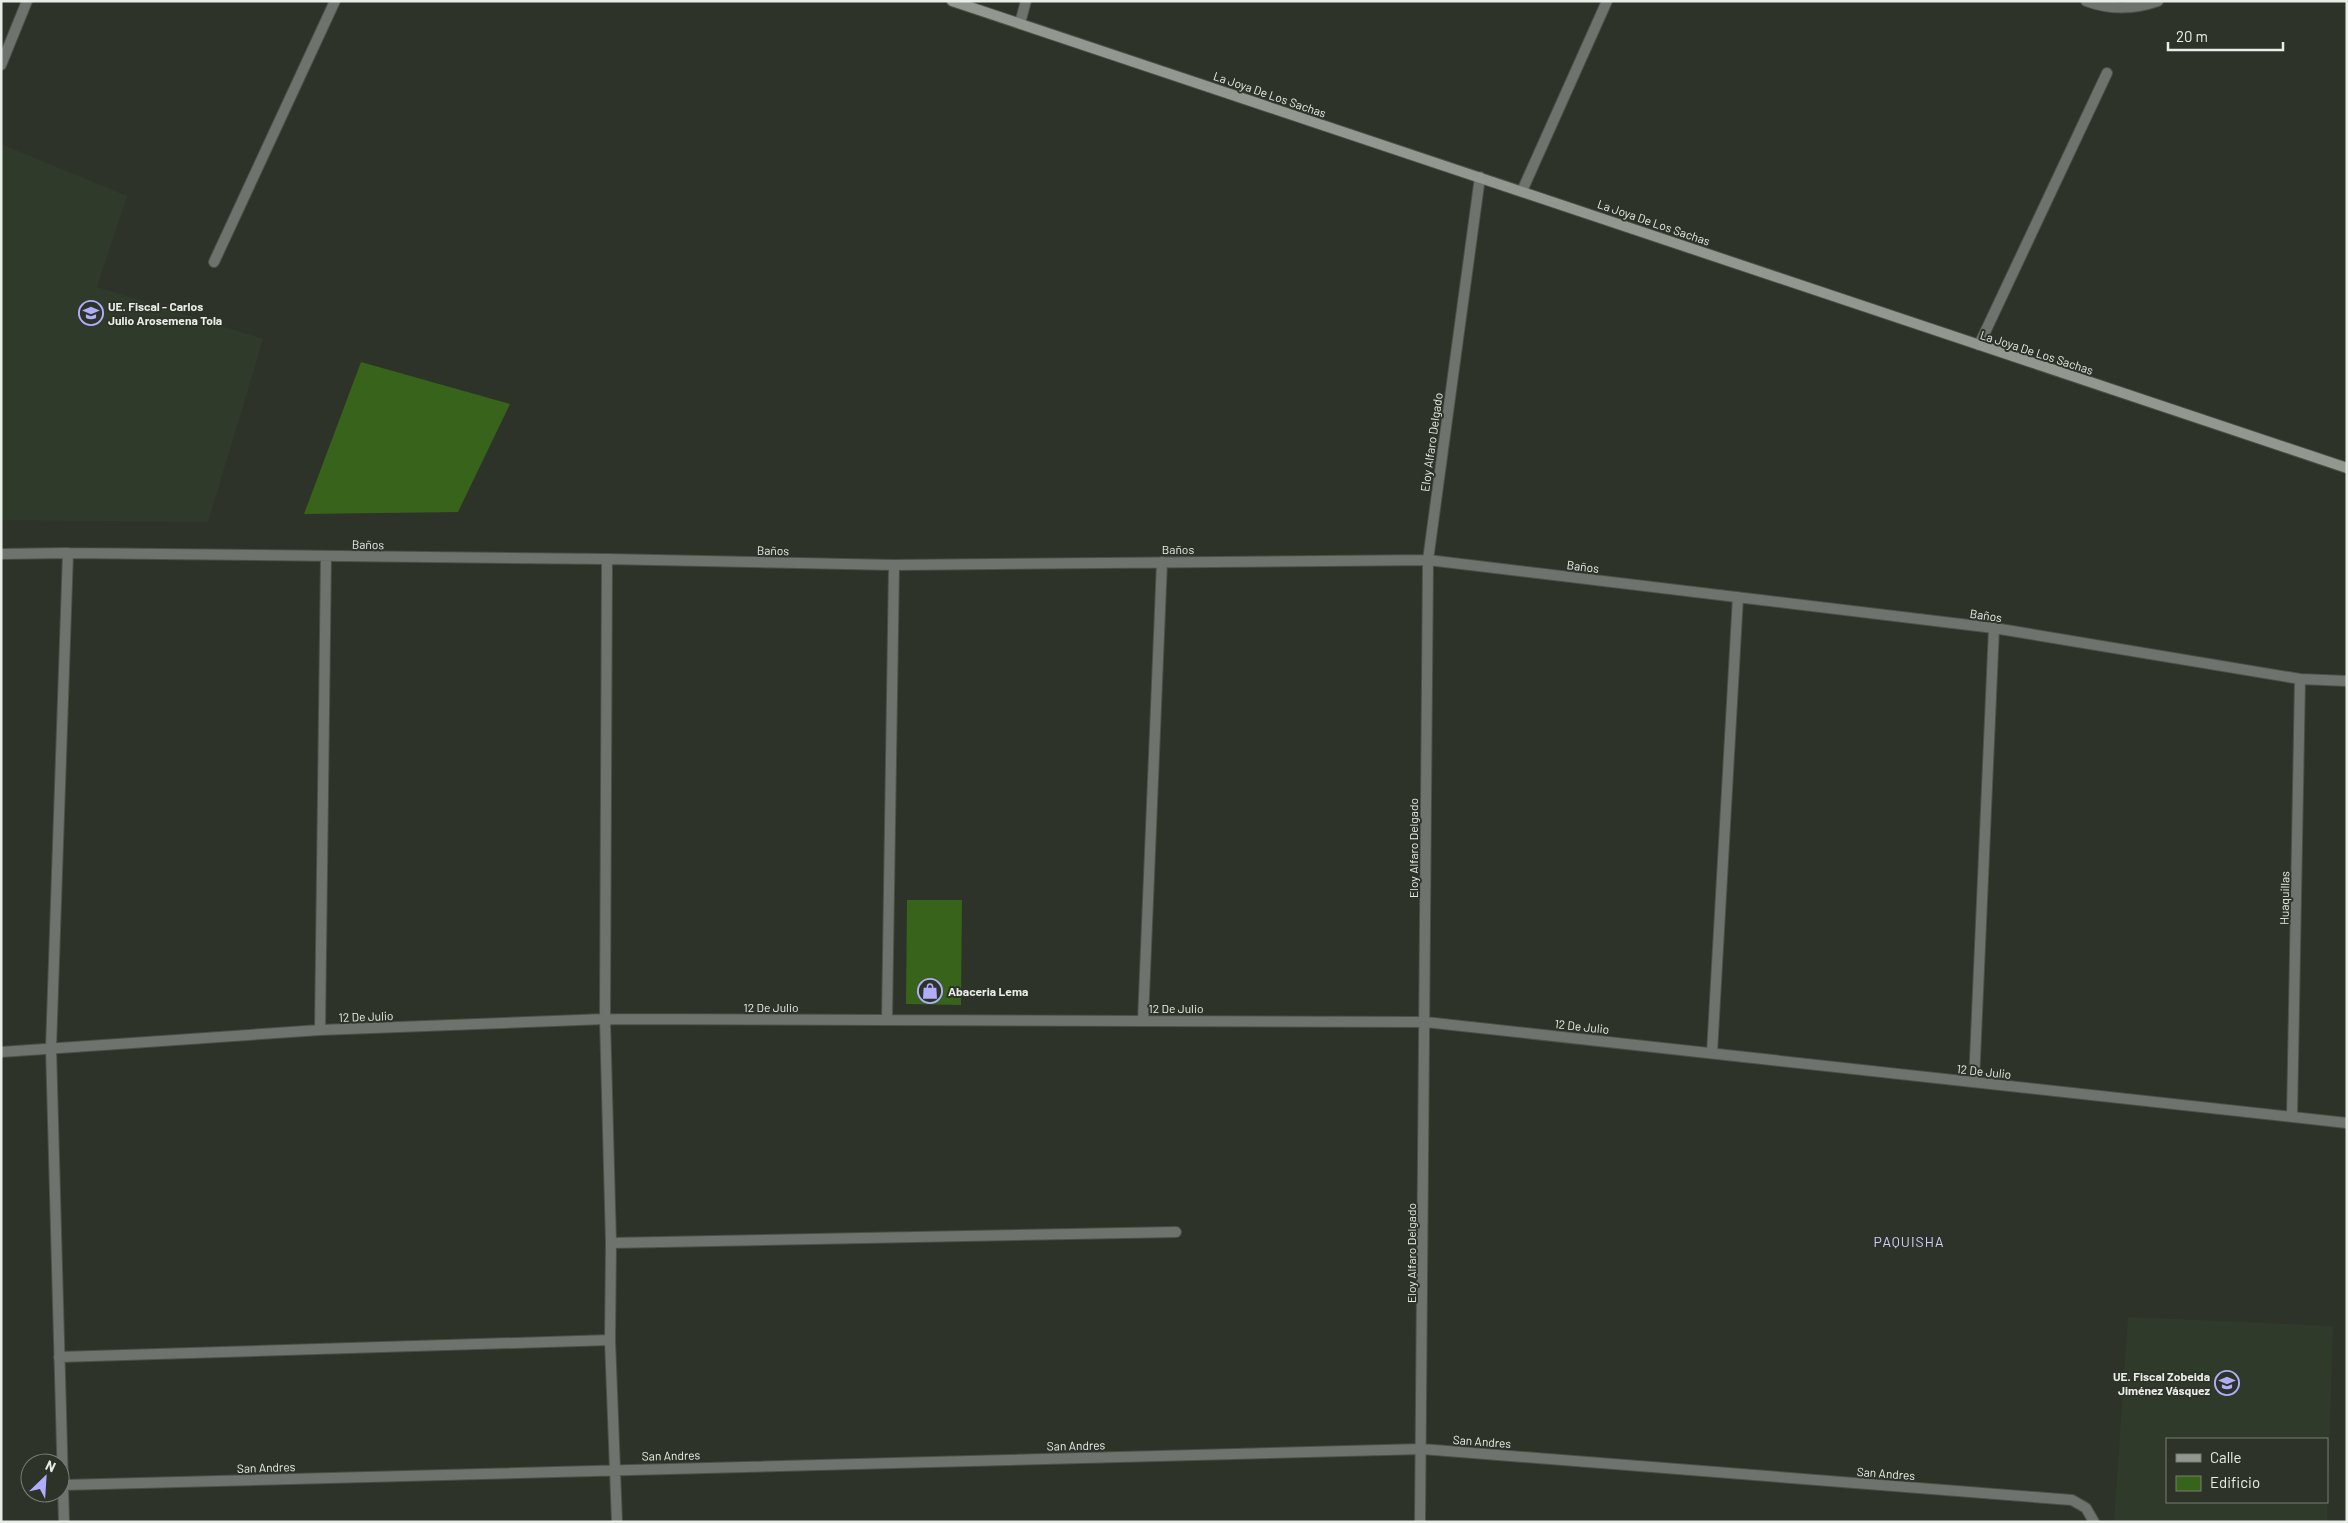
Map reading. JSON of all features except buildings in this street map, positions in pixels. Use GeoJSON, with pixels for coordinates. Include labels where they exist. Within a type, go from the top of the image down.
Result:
{"type":"FeatureCollection","features":[{"type":"Feature","properties":{"kind":"street"},"geometry":{"type":"LineString","coordinates":[[1,65],[28,1]]}},
{"type":"Feature","properties":{"kind":"street"},"geometry":{"type":"LineString","coordinates":[[214,262],[335,1]]}},
{"type":"Feature","properties":{"kind":"street","name":"La Joya De Los Sachas"},"geometry":{"type":"LineString","coordinates":[[952,1],[2347,468]]}},
{"type":"Feature","properties":{"kind":"street"},"geometry":{"type":"LineString","coordinates":[[1020,23],[1026,1]]}},
{"type":"Feature","properties":{"kind":"street"},"geometry":{"type":"LineString","coordinates":[[1522,191],[1607,1]]}},
{"type":"Feature","properties":{"kind":"street"},"geometry":{"type":"LineString","coordinates":[[2086,1],[2098,6],[2138,8],[2158,1]]}},
{"type":"Feature","properties":{"kind":"street"},"geometry":{"type":"LineString","coordinates":[[1979,345],[2107,73]]}},
{"type":"Feature","properties":{"kind":"street","name":"Eloy Alfaro Delgado"},"geometry":{"type":"LineString","coordinates":[[1420,1522],[1428,560],[1480,177]]}},
{"type":"Feature","properties":{"kind":"street"},"geometry":{"type":"LineString","coordinates":[[61,1453],[51,1048],[68,553]]}},
{"type":"Feature","properties":{"kind":"street","name":"Baños"},"geometry":{"type":"LineString","coordinates":[[1,554],[68,553],[607,559],[894,565],[1428,560],[1994,628],[2300,679],[2347,681]]}},
{"type":"Feature","properties":{"kind":"street"},"geometry":{"type":"LineString","coordinates":[[320,1030],[326,556]]}},
{"type":"Feature","properties":{"kind":"street"},"geometry":{"type":"LineString","coordinates":[[607,559],[605,1019],[611,1243],[610,1340],[617,1522]]}},
{"type":"Feature","properties":{"kind":"street"},"geometry":{"type":"LineString","coordinates":[[1143,1021],[1162,562]]}},
{"type":"Feature","properties":{"kind":"street"},"geometry":{"type":"LineString","coordinates":[[887,1020],[894,565]]}},
{"type":"Feature","properties":{"kind":"street"},"geometry":{"type":"LineString","coordinates":[[1712,1053],[1738,597]]}},
{"type":"Feature","properties":{"kind":"street"},"geometry":{"type":"LineString","coordinates":[[1974,1082],[1994,628]]}},
{"type":"Feature","properties":{"kind":"street","name":"Huaquillas"},"geometry":{"type":"LineString","coordinates":[[2292,1116],[2300,679]]}},
{"type":"Feature","properties":{"kind":"street","name":"12 De Julio"},"geometry":{"type":"LineString","coordinates":[[1,1052],[320,1030],[605,1019],[1425,1022],[2347,1123]]}},
{"type":"Feature","properties":{"kind":"street"},"geometry":{"type":"LineString","coordinates":[[611,1243],[1176,1232]]}},
{"type":"Feature","properties":{"kind":"street"},"geometry":{"type":"LineString","coordinates":[[59,1357],[610,1340]]}},
{"type":"Feature","properties":{"kind":"street","name":"San Andres"},"geometry":{"type":"LineString","coordinates":[[70,1485],[1422,1449],[2072,1500],[2086,1508],[2094,1522]]}},
{"type":"Feature","properties":{"kind":"street"},"geometry":{"type":"LineString","coordinates":[[63,1503],[64,1522]]}},
{"type":"Feature","properties":{"kind":"shaded area","name":"UE. Fiscal - Carlos Julio Arosemena Tola"},"geometry":{"type":"Polygon","coordinates":[[[1,144],[127,196],[97,287],[263,339],[208,522],[1,520],[1,144]]]}},
{"type":"Feature","properties":{"kind":"shaded area","name":"UE. Fiscal Zobeida Jiménez Vásquez"},"geometry":{"type":"Polygon","coordinates":[[[2128,1317],[2333,1326],[2328,1489],[2328,1438],[2166,1438],[2166,1503],[2328,1503],[2327,1522],[2114,1522],[2128,1317]]]}},
{"type":"Feature","properties":{"kind":"place","name":"UE. Fiscal - Carlos Julio Arosemena Tola"},"geometry":{"type":"Point","coordinates":[91,313]}},
{"type":"Feature","properties":{"kind":"place","name":"Abaceria Lema"},"geometry":{"type":"Point","coordinates":[930,991]}},
{"type":"Feature","properties":{"kind":"place","name":"UE. Fiscal Zobeida Jiménez Vásquez"},"geometry":{"type":"Point","coordinates":[2227,1383]}},
{"type":"Feature","properties":{"kind":"district","name":"PAQUISHA"},"geometry":{"type":"Point","coordinates":[1909,1241]}}]}
